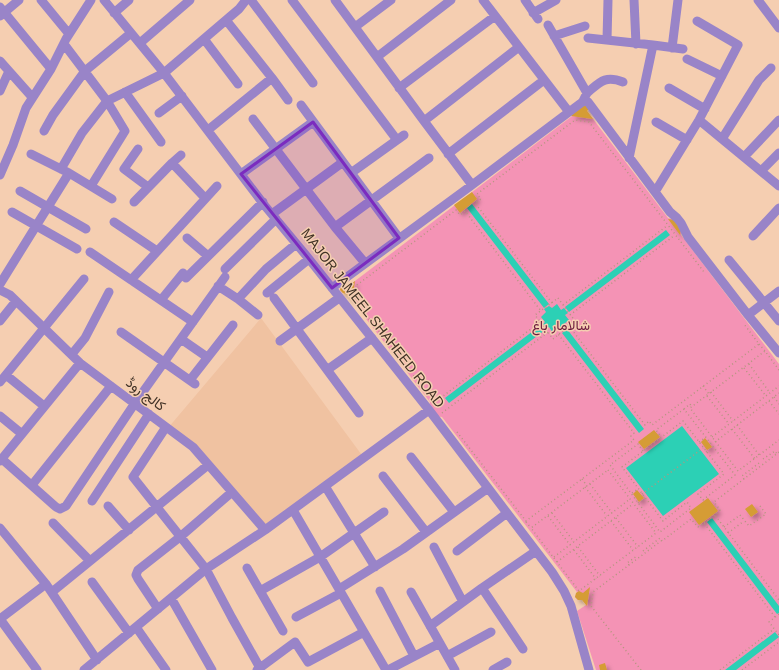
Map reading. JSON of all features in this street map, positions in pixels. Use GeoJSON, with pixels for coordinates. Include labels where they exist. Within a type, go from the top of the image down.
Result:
{"type":"FeatureCollection","features":[{"type":"Feature","properties":{"kind":"street"},"geometry":{"type":"LineString","coordinates":[[19,0],[1,12],[51,69]]}},
{"type":"Feature","properties":{"kind":"street"},"geometry":{"type":"LineString","coordinates":[[41,0],[69,34]]}},
{"type":"Feature","properties":{"kind":"street"},"geometry":{"type":"LineString","coordinates":[[1,169],[13,145],[26,108],[51,69],[69,34],[90,0]]}},
{"type":"Feature","properties":{"kind":"street","name":"MAJOR JAMEEL SHAHEED ROAD"},"geometry":{"type":"LineString","coordinates":[[104,0],[164,72],[274,217],[339,298],[432,406],[488,488],[552,572],[564,591],[589,670]]}},
{"type":"Feature","properties":{"kind":"street"},"geometry":{"type":"LineString","coordinates":[[114,13],[129,0]]}},
{"type":"Feature","properties":{"kind":"street"},"geometry":{"type":"LineString","coordinates":[[140,43],[190,0]]}},
{"type":"Feature","properties":{"kind":"street"},"geometry":{"type":"LineString","coordinates":[[0,284],[48,208],[82,133],[107,101],[164,72],[239,9],[247,0],[313,83]]}},
{"type":"Feature","properties":{"kind":"street"},"geometry":{"type":"LineString","coordinates":[[292,0],[400,137],[351,174]]}},
{"type":"Feature","properties":{"kind":"street"},"geometry":{"type":"LineString","coordinates":[[335,0],[472,185]]}},
{"type":"Feature","properties":{"kind":"street"},"geometry":{"type":"LineString","coordinates":[[355,27],[391,0]]}},
{"type":"Feature","properties":{"kind":"street"},"geometry":{"type":"LineString","coordinates":[[377,57],[452,0]]}},
{"type":"Feature","properties":{"kind":"street"},"geometry":{"type":"LineString","coordinates":[[483,0],[569,112]]}},
{"type":"Feature","properties":{"kind":"street"},"geometry":{"type":"LineString","coordinates":[[524,0],[536,16],[556,0]]}},
{"type":"Feature","properties":{"kind":"street"},"geometry":{"type":"LineString","coordinates":[[607,40],[608,0]]}},
{"type":"Feature","properties":{"kind":"street"},"geometry":{"type":"LineString","coordinates":[[634,0],[636,44]]}},
{"type":"Feature","properties":{"kind":"street"},"geometry":{"type":"LineString","coordinates":[[672,48],[678,0]]}},
{"type":"Feature","properties":{"kind":"street"},"geometry":{"type":"LineString","coordinates":[[758,0],[779,28]]}},
{"type":"Feature","properties":{"kind":"street"},"geometry":{"type":"LineString","coordinates":[[399,88],[496,16]]}},
{"type":"Feature","properties":{"kind":"street"},"geometry":{"type":"LineString","coordinates":[[226,20],[288,100]]}},
{"type":"Feature","properties":{"kind":"street"},"geometry":{"type":"LineString","coordinates":[[655,192],[699,120],[738,45],[697,21]]}},
{"type":"Feature","properties":{"kind":"street"},"geometry":{"type":"LineString","coordinates":[[548,25],[588,102],[670,212],[681,223],[688,237],[744,317],[779,353]]}},
{"type":"Feature","properties":{"kind":"street"},"geometry":{"type":"LineString","coordinates":[[554,36],[585,26]]}},
{"type":"Feature","properties":{"kind":"street"},"geometry":{"type":"LineString","coordinates":[[44,131],[53,115],[85,71],[131,33]]}},
{"type":"Feature","properties":{"kind":"street"},"geometry":{"type":"LineString","coordinates":[[588,38],[683,49]]}},
{"type":"Feature","properties":{"kind":"street"},"geometry":{"type":"LineString","coordinates":[[204,39],[238,84]]}},
{"type":"Feature","properties":{"kind":"street"},"geometry":{"type":"LineString","coordinates":[[64,44],[107,101],[124,131],[91,186]]}},
{"type":"Feature","properties":{"kind":"street"},"geometry":{"type":"LineString","coordinates":[[629,158],[653,46]]}},
{"type":"Feature","properties":{"kind":"street"},"geometry":{"type":"LineString","coordinates":[[424,121],[519,47]]}},
{"type":"Feature","properties":{"kind":"street"},"geometry":{"type":"LineString","coordinates":[[687,59],[722,76]]}},
{"type":"Feature","properties":{"kind":"street"},"geometry":{"type":"LineString","coordinates":[[0,61],[32,97]]}},
{"type":"Feature","properties":{"kind":"street"},"geometry":{"type":"LineString","coordinates":[[722,139],[759,80],[771,68]]}},
{"type":"Feature","properties":{"kind":"street"},"geometry":{"type":"LineString","coordinates":[[0,91],[8,71]]}},
{"type":"Feature","properties":{"kind":"street"},"geometry":{"type":"LineString","coordinates":[[208,130],[272,78]]}},
{"type":"Feature","properties":{"kind":"street"},"geometry":{"type":"LineString","coordinates":[[332,288],[569,112],[600,81],[604,79],[614,79],[623,82]]}},
{"type":"Feature","properties":{"kind":"street"},"geometry":{"type":"LineString","coordinates":[[448,154],[544,80]]}},
{"type":"Feature","properties":{"kind":"street"},"geometry":{"type":"LineString","coordinates":[[669,88],[705,109]]}},
{"type":"Feature","properties":{"kind":"street"},"geometry":{"type":"LineString","coordinates":[[125,92],[161,142]]}},
{"type":"Feature","properties":{"kind":"street"},"geometry":{"type":"LineString","coordinates":[[159,113],[182,96]]}},
{"type":"Feature","properties":{"kind":"street"},"geometry":{"type":"LineString","coordinates":[[301,105],[399,238]]}},
{"type":"Feature","properties":{"kind":"street"},"geometry":{"type":"LineString","coordinates":[[253,119],[335,227],[365,263]]}},
{"type":"Feature","properties":{"kind":"street"},"geometry":{"type":"LineString","coordinates":[[699,120],[779,186]]}},
{"type":"Feature","properties":{"kind":"street"},"geometry":{"type":"LineString","coordinates":[[744,157],[779,120]]}},
{"type":"Feature","properties":{"kind":"street"},"geometry":{"type":"LineString","coordinates":[[241,174],[313,122]]}},
{"type":"Feature","properties":{"kind":"street"},"geometry":{"type":"LineString","coordinates":[[656,122],[687,140]]}},
{"type":"Feature","properties":{"kind":"street"},"geometry":{"type":"LineString","coordinates":[[138,149],[124,169],[148,187]]}},
{"type":"Feature","properties":{"kind":"street"},"geometry":{"type":"LineString","coordinates":[[760,171],[779,153]]}},
{"type":"Feature","properties":{"kind":"street"},"geometry":{"type":"LineString","coordinates":[[31,154],[65,171],[112,199]]}},
{"type":"Feature","properties":{"kind":"street"},"geometry":{"type":"LineString","coordinates":[[134,202],[181,155]]}},
{"type":"Feature","properties":{"kind":"street"},"geometry":{"type":"LineString","coordinates":[[335,227],[429,158]]}},
{"type":"Feature","properties":{"kind":"street"},"geometry":{"type":"LineString","coordinates":[[80,363],[1,460],[60,509],[66,506],[135,403],[218,286],[225,273],[274,217],[306,189],[343,162]]}},
{"type":"Feature","properties":{"kind":"street"},"geometry":{"type":"LineString","coordinates":[[172,163],[206,198]]}},
{"type":"Feature","properties":{"kind":"street"},"geometry":{"type":"LineString","coordinates":[[131,280],[217,186]]}},
{"type":"Feature","properties":{"kind":"street"},"geometry":{"type":"LineString","coordinates":[[20,191],[86,229]]}},
{"type":"Feature","properties":{"kind":"street"},"geometry":{"type":"LineString","coordinates":[[161,300],[184,276],[208,256],[263,202]]}},
{"type":"Feature","properties":{"kind":"street"},"geometry":{"type":"LineString","coordinates":[[753,236],[779,208]]}},
{"type":"Feature","properties":{"kind":"street"},"geometry":{"type":"LineString","coordinates":[[12,212],[77,249]]}},
{"type":"Feature","properties":{"kind":"street"},"geometry":{"type":"LineString","coordinates":[[114,222],[157,251]]}},
{"type":"Feature","properties":{"kind":"street"},"geometry":{"type":"LineString","coordinates":[[187,238],[208,256]]}},
{"type":"Feature","properties":{"kind":"street"},"geometry":{"type":"LineString","coordinates":[[238,299],[266,270],[296,244]]}},
{"type":"Feature","properties":{"kind":"street"},"geometry":{"type":"LineString","coordinates":[[90,252],[193,322]]}},
{"type":"Feature","properties":{"kind":"street"},"geometry":{"type":"LineString","coordinates":[[309,259],[271,296],[359,413]]}},
{"type":"Feature","properties":{"kind":"street"},"geometry":{"type":"LineString","coordinates":[[729,260],[779,321]]}},
{"type":"Feature","properties":{"kind":"street"},"geometry":{"type":"LineString","coordinates":[[44,406],[3,378],[84,279]]}},
{"type":"Feature","properties":{"kind":"street"},"geometry":{"type":"LineString","coordinates":[[218,286],[238,299],[258,315]]}},
{"type":"Feature","properties":{"kind":"street","name":"کالج روڈ"},"geometry":{"type":"LineString","coordinates":[[0,290],[10,295],[80,363],[193,447],[265,530]]}},
{"type":"Feature","properties":{"kind":"street"},"geometry":{"type":"LineString","coordinates":[[744,317],[779,291]]}},
{"type":"Feature","properties":{"kind":"street"},"geometry":{"type":"LineString","coordinates":[[72,354],[85,338],[109,292]]}},
{"type":"Feature","properties":{"kind":"street"},"geometry":{"type":"LineString","coordinates":[[280,341],[339,298]]}},
{"type":"Feature","properties":{"kind":"street"},"geometry":{"type":"LineString","coordinates":[[0,321],[16,301]]}},
{"type":"Feature","properties":{"kind":"street"},"geometry":{"type":"LineString","coordinates":[[121,332],[192,382],[207,357],[233,325]]}},
{"type":"Feature","properties":{"kind":"street"},"geometry":{"type":"LineString","coordinates":[[327,370],[372,338]]}},
{"type":"Feature","properties":{"kind":"street"},"geometry":{"type":"LineString","coordinates":[[181,339],[207,357]]}},
{"type":"Feature","properties":{"kind":"street"},"geometry":{"type":"LineString","coordinates":[[32,485],[111,386]]}},
{"type":"Feature","properties":{"kind":"street"},"geometry":{"type":"LineString","coordinates":[[88,669],[158,608],[206,569],[293,510],[432,406]]}},
{"type":"Feature","properties":{"kind":"street"},"geometry":{"type":"LineString","coordinates":[[92,501],[149,414]]}},
{"type":"Feature","properties":{"kind":"street"},"geometry":{"type":"LineString","coordinates":[[0,416],[22,434]]}},
{"type":"Feature","properties":{"kind":"street"},"geometry":{"type":"LineString","coordinates":[[166,427],[133,477],[206,569],[232,618],[263,668],[296,642],[310,666],[364,632]]}},
{"type":"Feature","properties":{"kind":"street"},"geometry":{"type":"LineString","coordinates":[[411,457],[454,512]]}},
{"type":"Feature","properties":{"kind":"street"},"geometry":{"type":"LineString","coordinates":[[52,592],[208,465]]}},
{"type":"Feature","properties":{"kind":"street"},"geometry":{"type":"LineString","coordinates":[[383,476],[426,532]]}},
{"type":"Feature","properties":{"kind":"street"},"geometry":{"type":"LineString","coordinates":[[326,486],[374,567]]}},
{"type":"Feature","properties":{"kind":"street"},"geometry":{"type":"LineString","coordinates":[[296,617],[340,591],[488,488]]}},
{"type":"Feature","properties":{"kind":"street"},"geometry":{"type":"LineString","coordinates":[[158,608],[138,579],[136,575],[138,570],[180,537],[232,492]]}},
{"type":"Feature","properties":{"kind":"street"},"geometry":{"type":"LineString","coordinates":[[108,506],[128,530]]}},
{"type":"Feature","properties":{"kind":"street"},"geometry":{"type":"LineString","coordinates":[[293,510],[387,670],[440,643]]}},
{"type":"Feature","properties":{"kind":"street"},"geometry":{"type":"LineString","coordinates":[[260,591],[320,557],[384,512]]}},
{"type":"Feature","properties":{"kind":"street"},"geometry":{"type":"LineString","coordinates":[[457,551],[507,514]]}},
{"type":"Feature","properties":{"kind":"street"},"geometry":{"type":"LineString","coordinates":[[53,523],[90,561]]}},
{"type":"Feature","properties":{"kind":"street"},"geometry":{"type":"LineString","coordinates":[[0,528],[52,592],[98,660]]}},
{"type":"Feature","properties":{"kind":"street"},"geometry":{"type":"LineString","coordinates":[[434,547],[463,602]]}},
{"type":"Feature","properties":{"kind":"street"},"geometry":{"type":"LineString","coordinates":[[430,626],[536,551]]}},
{"type":"Feature","properties":{"kind":"street"},"geometry":{"type":"LineString","coordinates":[[247,568],[283,631]]}},
{"type":"Feature","properties":{"kind":"street"},"geometry":{"type":"LineString","coordinates":[[92,582],[166,670]]}},
{"type":"Feature","properties":{"kind":"street"},"geometry":{"type":"LineString","coordinates":[[37,670],[0,619],[46,584]]}},
{"type":"Feature","properties":{"kind":"street"},"geometry":{"type":"LineString","coordinates":[[482,588],[523,649]]}},
{"type":"Feature","properties":{"kind":"street"},"geometry":{"type":"LineString","coordinates":[[380,591],[414,656]]}},
{"type":"Feature","properties":{"kind":"street"},"geometry":{"type":"LineString","coordinates":[[411,592],[455,670]]}},
{"type":"Feature","properties":{"kind":"street"},"geometry":{"type":"LineString","coordinates":[[171,598],[212,670]]}},
{"type":"Feature","properties":{"kind":"street"},"geometry":{"type":"LineString","coordinates":[[447,656],[491,632]]}},
{"type":"Feature","properties":{"kind":"street"},"geometry":{"type":"LineString","coordinates":[[492,670],[507,662]]}},
{"type":"Feature","properties":{"kind":"path"},"geometry":{"type":"LineString","coordinates":[[552,303],[475,204],[481,199],[477,194],[575,120],[589,122],[708,277]]}},
{"type":"Feature","properties":{"kind":"path"},"geometry":{"type":"LineString","coordinates":[[416,379],[354,300],[357,285],[456,210],[460,215],[465,211],[541,311]]}},
{"type":"Feature","properties":{"kind":"path"},"geometry":{"type":"LineString","coordinates":[[563,305],[668,226]]}},
{"type":"Feature","properties":{"kind":"path"},"geometry":{"type":"LineString","coordinates":[[570,315],[675,235]]}},
{"type":"Feature","properties":{"kind":"path"},"geometry":{"type":"LineString","coordinates":[[558,298],[575,321],[553,339],[535,315],[552,303],[558,298]]}},
{"type":"Feature","properties":{"kind":"path"},"geometry":{"type":"LineString","coordinates":[[744,317],[759,344],[779,370]]}},
{"type":"Feature","properties":{"kind":"path"},"geometry":{"type":"LineString","coordinates":[[432,406],[540,322]]}},
{"type":"Feature","properties":{"kind":"path"},"geometry":{"type":"LineString","coordinates":[[569,326],[645,425],[649,421],[652,426],[759,344]]}},
{"type":"Feature","properties":{"kind":"path"},"geometry":{"type":"LineString","coordinates":[[442,413],[548,332]]}},
{"type":"Feature","properties":{"kind":"path"},"geometry":{"type":"LineString","coordinates":[[526,522],[634,440],[630,436],[634,433],[558,334]]}},
{"type":"Feature","properties":{"kind":"path"},"geometry":{"type":"LineString","coordinates":[[661,437],[656,430],[690,404],[692,406],[707,396],[765,351]]}},
{"type":"Feature","properties":{"kind":"path"},"geometry":{"type":"LineString","coordinates":[[748,364],[770,393]]}},
{"type":"Feature","properties":{"kind":"path"},"geometry":{"type":"LineString","coordinates":[[744,368],[766,396]]}},
{"type":"Feature","properties":{"kind":"path"},"geometry":{"type":"LineString","coordinates":[[703,386],[709,394]]}},
{"type":"Feature","properties":{"kind":"path"},"geometry":{"type":"LineString","coordinates":[[699,442],[712,436],[779,386]]}},
{"type":"Feature","properties":{"kind":"path"},"geometry":{"type":"LineString","coordinates":[[711,392],[733,421]]}},
{"type":"Feature","properties":{"kind":"path"},"geometry":{"type":"LineString","coordinates":[[706,452],[732,429],[779,393]]}},
{"type":"Feature","properties":{"kind":"path"},"geometry":{"type":"LineString","coordinates":[[707,396],[729,424]]}},
{"type":"Feature","properties":{"kind":"path"},"geometry":{"type":"LineString","coordinates":[[774,397],[779,404]]}},
{"type":"Feature","properties":{"kind":"path"},"geometry":{"type":"LineString","coordinates":[[769,401],[779,414]]}},
{"type":"Feature","properties":{"kind":"path"},"geometry":{"type":"LineString","coordinates":[[692,406],[690,408],[738,471],[759,457],[779,440]]}},
{"type":"Feature","properties":{"kind":"path"},"geometry":{"type":"LineString","coordinates":[[643,451],[638,444],[610,465],[660,532],[692,508],[687,502],[663,521],[622,467],[643,451],[661,437],[682,421],[724,474],[698,494],[703,500],[735,476],[684,409]]}},
{"type":"Feature","properties":{"kind":"path"},"geometry":{"type":"LineString","coordinates":[[737,425],[759,457]]}},
{"type":"Feature","properties":{"kind":"path"},"geometry":{"type":"LineString","coordinates":[[732,429],[755,459]]}},
{"type":"Feature","properties":{"kind":"path"},"geometry":{"type":"LineString","coordinates":[[456,431],[579,591],[656,533],[608,470],[531,528]]}},
{"type":"Feature","properties":{"kind":"path"},"geometry":{"type":"LineString","coordinates":[[642,494],[703,447]]}},
{"type":"Feature","properties":{"kind":"path"},"geometry":{"type":"LineString","coordinates":[[764,459],[775,451],[777,454]]}},
{"type":"Feature","properties":{"kind":"path"},"geometry":{"type":"LineString","coordinates":[[641,670],[591,606],[593,592],[691,519],[698,527],[715,515],[720,510],[714,502],[779,452]]}},
{"type":"Feature","properties":{"kind":"path"},"geometry":{"type":"LineString","coordinates":[[744,479],[742,476],[759,463]]}},
{"type":"Feature","properties":{"kind":"path"},"geometry":{"type":"LineString","coordinates":[[582,479],[607,516]]}},
{"type":"Feature","properties":{"kind":"path"},"geometry":{"type":"LineString","coordinates":[[590,484],[612,513]]}},
{"type":"Feature","properties":{"kind":"path"},"geometry":{"type":"LineString","coordinates":[[554,557],[630,499],[638,488]]}},
{"type":"Feature","properties":{"kind":"path"},"geometry":{"type":"LineString","coordinates":[[557,562],[634,504],[645,498]]}},
{"type":"Feature","properties":{"kind":"path"},"geometry":{"type":"LineString","coordinates":[[724,527],[740,515],[749,526],[766,514],[760,506]]}},
{"type":"Feature","properties":{"kind":"path"},"geometry":{"type":"LineString","coordinates":[[552,512],[574,542]]}},
{"type":"Feature","properties":{"kind":"path"},"geometry":{"type":"LineString","coordinates":[[548,515],[570,545]]}},
{"type":"Feature","properties":{"kind":"path"},"geometry":{"type":"LineString","coordinates":[[715,515],[779,600]]}},
{"type":"Feature","properties":{"kind":"path"},"geometry":{"type":"LineString","coordinates":[[616,518],[638,551]]}},
{"type":"Feature","properties":{"kind":"path"},"geometry":{"type":"LineString","coordinates":[[611,521],[633,550]]}},
{"type":"Feature","properties":{"kind":"path"},"geometry":{"type":"LineString","coordinates":[[728,533],[745,521]]}},
{"type":"Feature","properties":{"kind":"path"},"geometry":{"type":"LineString","coordinates":[[704,523],[775,617]]}},
{"type":"Feature","properties":{"kind":"path"},"geometry":{"type":"LineString","coordinates":[[643,551],[660,538],[662,541]]}},
{"type":"Feature","properties":{"kind":"path"},"geometry":{"type":"LineString","coordinates":[[578,546],[600,576]]}},
{"type":"Feature","properties":{"kind":"path"},"geometry":{"type":"LineString","coordinates":[[574,549],[596,579]]}},
{"type":"Feature","properties":{"kind":"path"},"geometry":{"type":"LineString","coordinates":[[629,566],[627,563],[637,556]]}},
{"type":"Feature","properties":{"kind":"path"},"geometry":{"type":"LineString","coordinates":[[779,614],[769,622],[779,635]]}},
{"type":"Feature","properties":{"kind":"path"},"geometry":{"type":"LineString","coordinates":[[720,670],[774,629]]}},
{"type":"Feature","properties":{"kind":"path"},"geometry":{"type":"LineString","coordinates":[[742,670],[779,642]]}},
{"type":"Feature","properties":{"kind":"highlighted area"},"geometry":{"type":"Polygon","coordinates":[[[313,122],[399,238],[332,288],[241,174],[313,122]]]}},
{"type":"Feature","properties":{"kind":"shaded area"},"geometry":{"type":"Polygon","coordinates":[[[261,318],[364,458],[265,530],[193,447],[168,428],[261,318]]]}},
{"type":"Feature","properties":{"kind":"green space","name":"شالامار باغ"},"geometry":{"type":"Polygon","coordinates":[[[580,110],[587,111],[668,218],[676,220],[681,227],[681,235],[779,364],[779,670],[596,670],[577,611],[586,605],[583,600],[578,600],[575,597],[577,592],[442,417],[435,416],[429,408],[430,402],[347,294],[340,290],[344,285],[348,286],[355,281],[580,110]]]}},
{"type":"Feature","properties":{"kind":"water"},"geometry":{"type":"Polygon","coordinates":[[[472,204],[549,304],[544,308],[467,208],[472,204]]]}},
{"type":"Feature","properties":{"kind":"water"},"geometry":{"type":"Polygon","coordinates":[[[666,230],[670,235],[569,312],[565,307],[666,230]]]}},
{"type":"Feature","properties":{"kind":"water"},"geometry":{"type":"Polygon","coordinates":[[[557,304],[561,310],[564,308],[568,313],[565,315],[569,320],[564,324],[566,327],[561,331],[559,328],[553,333],[549,327],[546,329],[543,324],[545,322],[541,317],[546,312],[544,309],[549,306],[552,308],[557,304]]]}},
{"type":"Feature","properties":{"kind":"water"},"geometry":{"type":"Polygon","coordinates":[[[541,325],[545,330],[449,403],[445,398],[541,325]]]}},
{"type":"Feature","properties":{"kind":"water"},"geometry":{"type":"Polygon","coordinates":[[[567,329],[644,429],[639,433],[562,333],[567,329]]]}},
{"type":"Feature","properties":{"kind":"water"},"geometry":{"type":"Polygon","coordinates":[[[682,426],[719,474],[663,516],[626,468],[682,426]]]}},
{"type":"Feature","properties":{"kind":"water"},"geometry":{"type":"Polygon","coordinates":[[[712,518],[779,606],[779,613],[777,614],[707,522],[712,518]]]}},
{"type":"Feature","properties":{"kind":"water"},"geometry":{"type":"Polygon","coordinates":[[[775,632],[779,637],[736,670],[725,670],[775,632]]]}},
{"type":"Feature","properties":{"kind":"building"},"geometry":{"type":"Polygon","coordinates":[[[580,105],[588,106],[587,111],[593,119],[571,116],[580,105]]]}},
{"type":"Feature","properties":{"kind":"building"},"geometry":{"type":"Polygon","coordinates":[[[472,192],[477,199],[460,213],[454,205],[472,192]]]}},
{"type":"Feature","properties":{"kind":"building"},"geometry":{"type":"Polygon","coordinates":[[[668,219],[676,220],[681,227],[680,235],[668,219]]]}},
{"type":"Feature","properties":{"kind":"building"},"geometry":{"type":"Polygon","coordinates":[[[355,281],[352,301],[340,290],[344,285],[348,286],[355,281]]]}},
{"type":"Feature","properties":{"kind":"building"},"geometry":{"type":"Polygon","coordinates":[[[654,430],[660,437],[644,449],[638,442],[654,430]]]}},
{"type":"Feature","properties":{"kind":"building"},"geometry":{"type":"Polygon","coordinates":[[[705,438],[712,447],[707,450],[701,442],[705,438]]]}},
{"type":"Feature","properties":{"kind":"building"},"geometry":{"type":"Polygon","coordinates":[[[637,490],[644,498],[639,502],[633,494],[637,490]]]}},
{"type":"Feature","properties":{"kind":"building"},"geometry":{"type":"Polygon","coordinates":[[[708,498],[718,511],[699,525],[689,512],[708,498]]]}},
{"type":"Feature","properties":{"kind":"building"},"geometry":{"type":"Polygon","coordinates":[[[752,504],[758,512],[751,517],[745,509],[752,504]]]}},
{"type":"Feature","properties":{"kind":"building"},"geometry":{"type":"Polygon","coordinates":[[[590,587],[587,606],[582,600],[578,600],[575,597],[576,593],[579,591],[583,593],[590,587]]]}},
{"type":"Feature","properties":{"kind":"building"},"geometry":{"type":"Polygon","coordinates":[[[605,663],[607,670],[600,670],[599,665],[605,663]]]}}]}
